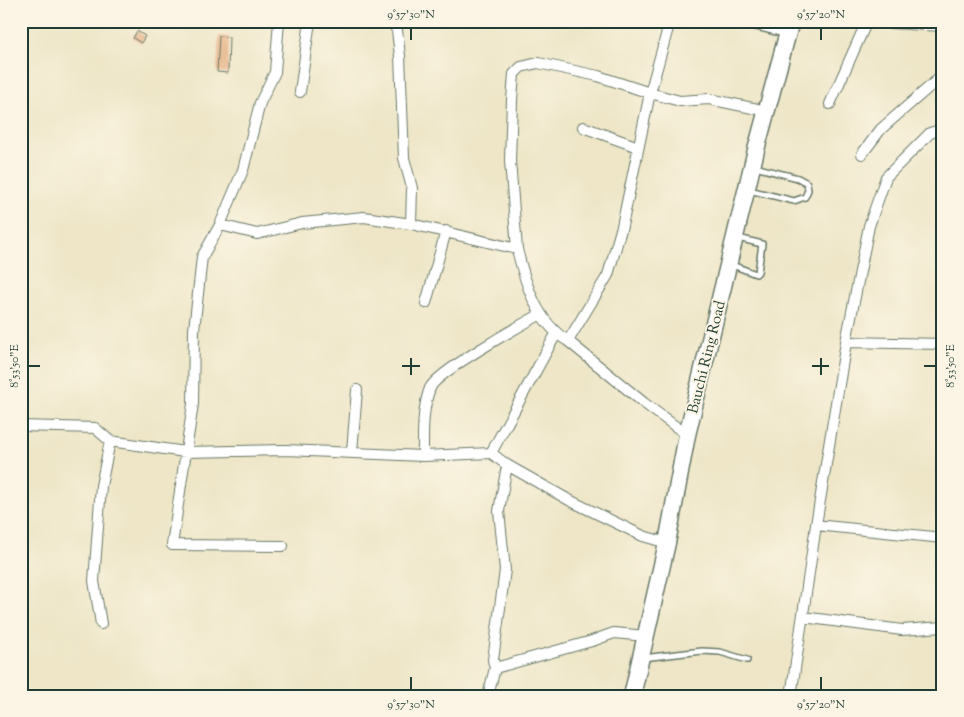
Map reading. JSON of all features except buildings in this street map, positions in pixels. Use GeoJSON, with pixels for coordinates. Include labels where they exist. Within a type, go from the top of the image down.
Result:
{"type":"FeatureCollection","features":[{"type":"Feature","properties":{"kind":"main road","name":"Bauchi Ring Road"},"geometry":{"type":"LineString","coordinates":[[632,696],[667,543],[687,436],[752,166],[789,28]]}},
{"type":"Feature","properties":{"kind":"street"},"geometry":{"type":"LineString","coordinates":[[279,21],[275,72],[260,103],[243,170],[220,225],[202,256],[194,330],[192,404],[172,546],[282,546]]}},
{"type":"Feature","properties":{"kind":"street"},"geometry":{"type":"LineString","coordinates":[[300,92],[310,21]]}},
{"type":"Feature","properties":{"kind":"street"},"geometry":{"type":"LineString","coordinates":[[392,21],[397,30],[400,56],[404,158],[412,188],[411,224]]}},
{"type":"Feature","properties":{"kind":"street"},"geometry":{"type":"LineString","coordinates":[[568,342],[608,275],[622,226],[650,94],[670,21]]}},
{"type":"Feature","properties":{"kind":"street"},"geometry":{"type":"LineString","coordinates":[[855,21],[943,26]]}},
{"type":"Feature","properties":{"kind":"street"},"geometry":{"type":"LineString","coordinates":[[830,104],[867,22]]}},
{"type":"Feature","properties":{"kind":"street"},"geometry":{"type":"LineString","coordinates":[[687,436],[556,334],[541,314],[523,274],[517,249],[510,161],[514,74],[521,67],[538,63],[598,76],[650,94],[680,101],[720,100],[767,111]]}},
{"type":"Feature","properties":{"kind":"street"},"geometry":{"type":"LineString","coordinates":[[862,154],[881,129],[943,75]]}},
{"type":"Feature","properties":{"kind":"street"},"geometry":{"type":"LineString","coordinates":[[583,127],[638,147]]}},
{"type":"Feature","properties":{"kind":"street"},"geometry":{"type":"LineString","coordinates":[[791,696],[816,525],[846,342],[869,226],[886,177],[930,133],[943,129]]}},
{"type":"Feature","properties":{"kind":"street"},"geometry":{"type":"LineString","coordinates":[[220,225],[256,234],[302,223],[364,217],[446,231],[517,249]]}},
{"type":"Feature","properties":{"kind":"street"},"geometry":{"type":"LineString","coordinates":[[426,303],[446,231]]}},
{"type":"Feature","properties":{"kind":"street"},"geometry":{"type":"LineString","coordinates":[[423,456],[424,416],[431,386],[450,368],[541,314]]}},
{"type":"Feature","properties":{"kind":"street"},"geometry":{"type":"LineString","coordinates":[[491,453],[556,334]]}},
{"type":"Feature","properties":{"kind":"street"},"geometry":{"type":"LineString","coordinates":[[846,342],[943,344]]}},
{"type":"Feature","properties":{"kind":"street"},"geometry":{"type":"LineString","coordinates":[[352,452],[357,390]]}},
{"type":"Feature","properties":{"kind":"street"},"geometry":{"type":"LineString","coordinates":[[21,426],[95,428],[110,441],[185,452],[286,450],[423,456],[491,453],[507,465],[569,500],[643,536],[667,543]]}},
{"type":"Feature","properties":{"kind":"street"},"geometry":{"type":"LineString","coordinates":[[101,624],[94,581],[100,486],[110,441]]}},
{"type":"Feature","properties":{"kind":"street"},"geometry":{"type":"LineString","coordinates":[[488,696],[495,668],[493,660],[505,570],[500,510],[507,465]]}},
{"type":"Feature","properties":{"kind":"street"},"geometry":{"type":"LineString","coordinates":[[816,525],[943,538]]}},
{"type":"Feature","properties":{"kind":"street"},"geometry":{"type":"LineString","coordinates":[[803,617],[902,630],[943,627]]}},
{"type":"Feature","properties":{"kind":"street"},"geometry":{"type":"LineString","coordinates":[[495,668],[614,633],[646,636]]}},
{"type":"Feature","properties":{"kind":"lane"},"geometry":{"type":"LineString","coordinates":[[732,21],[789,28]]}},
{"type":"Feature","properties":{"kind":"lane"},"geometry":{"type":"LineString","coordinates":[[746,190],[794,201],[805,196],[808,190],[807,183],[798,178],[752,166]]}},
{"type":"Feature","properties":{"kind":"lane"},"geometry":{"type":"LineString","coordinates":[[728,264],[756,274],[758,272],[762,244],[735,238]]}},
{"type":"Feature","properties":{"kind":"lane"},"geometry":{"type":"LineString","coordinates":[[640,659],[702,651],[720,652],[747,660]]}}]}
